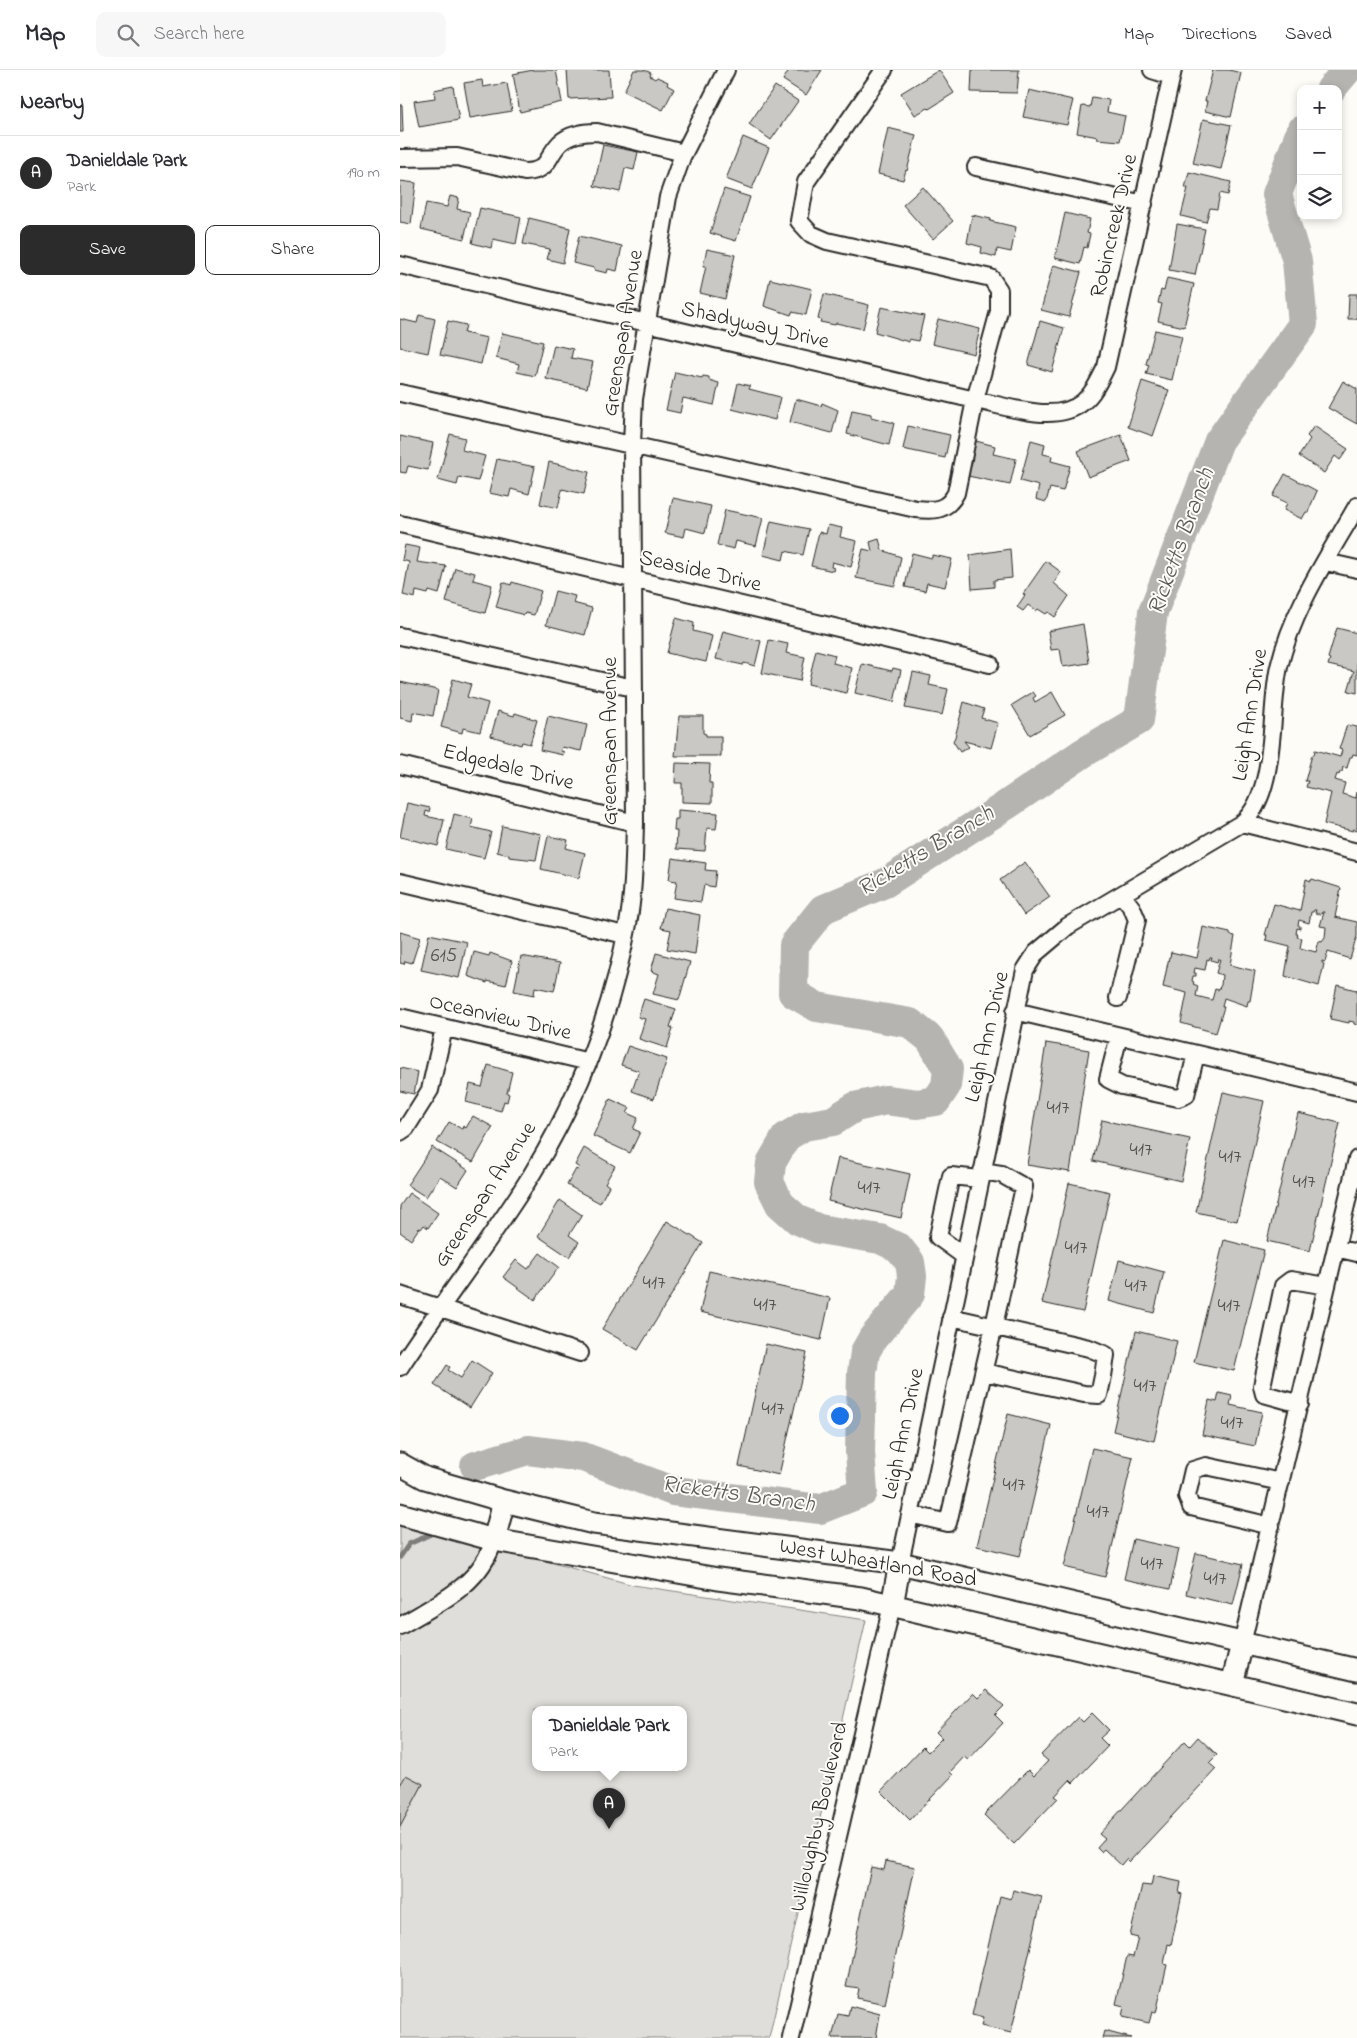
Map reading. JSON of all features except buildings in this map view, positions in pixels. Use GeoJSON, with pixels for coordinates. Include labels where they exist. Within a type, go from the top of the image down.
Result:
{"type":"FeatureCollection","features":[{"type":"Feature","properties":{"kind":"main road","name":"West Wheatland Road"},"geometry":{"type":"LineString","coordinates":[[400,1464],[425,1478],[504,1501],[594,1523],[900,1563],[1357,1670]]}},
{"type":"Feature","properties":{"kind":"main road"},"geometry":{"type":"LineString","coordinates":[[494,1540],[504,1501]]}},
{"type":"Feature","properties":{"kind":"main road","name":"West Wheatland Road"},"geometry":{"type":"LineString","coordinates":[[400,1514],[494,1540],[718,1579],[830,1593],[892,1605],[1357,1714]]}},
{"type":"Feature","properties":{"kind":"main road"},"geometry":{"type":"LineString","coordinates":[[892,1605],[900,1563]]}},
{"type":"Feature","properties":{"kind":"main road"},"geometry":{"type":"LineString","coordinates":[[1232,1684],[1242,1644]]}},
{"type":"Feature","properties":{"kind":"street","name":"Greenspan Avenue"},"geometry":{"type":"LineString","coordinates":[[400,1366],[531,1176],[570,1103],[589,1062],[601,1026],[625,935],[634,879],[635,823],[632,579],[634,399],[668,197],[684,153],[726,70]]}},
{"type":"Feature","properties":{"kind":"street"},"geometry":{"type":"LineString","coordinates":[[400,392],[916,509],[932,510],[946,506],[951,502],[956,493],[975,400],[999,311],[999,290],[991,278],[827,241],[811,234],[799,221],[806,182],[884,70]]}},
{"type":"Feature","properties":{"kind":"street"},"geometry":{"type":"LineString","coordinates":[[1152,70],[1172,73]]}},
{"type":"Feature","properties":{"kind":"street","name":"Robincreek Drive"},"geometry":{"type":"LineString","coordinates":[[1094,390],[1106,366],[1172,73]]}},
{"type":"Feature","properties":{"kind":"street"},"geometry":{"type":"LineString","coordinates":[[400,158],[457,157],[525,172],[534,172],[549,160],[560,143],[573,135],[588,132],[597,132],[684,153]]}},
{"type":"Feature","properties":{"kind":"street"},"geometry":{"type":"LineString","coordinates":[[976,167],[1144,204]]}},
{"type":"Feature","properties":{"kind":"street","name":"Shadyway Drive"},"geometry":{"type":"LineString","coordinates":[[400,265],[646,324],[975,400],[1040,413],[1056,414],[1070,410],[1083,403],[1094,390]]}},
{"type":"Feature","properties":{"kind":"street","name":"Leigh Ann Drive"},"geometry":{"type":"LineString","coordinates":[[900,1563],[1014,1012],[1025,970],[1036,953],[1068,926],[1242,823],[1250,816],[1260,797],[1267,769],[1279,669],[1288,634],[1357,506]]}},
{"type":"Feature","properties":{"kind":"street","name":"Seaside Drive"},"geometry":{"type":"LineString","coordinates":[[400,524],[990,664]]}},
{"type":"Feature","properties":{"kind":"street"},"geometry":{"type":"LineString","coordinates":[[1326,562],[1357,568]]}},
{"type":"Feature","properties":{"kind":"street"},"geometry":{"type":"LineString","coordinates":[[400,636],[633,688]]}},
{"type":"Feature","properties":{"kind":"street","name":"Edgedale Drive"},"geometry":{"type":"LineString","coordinates":[[400,765],[635,823]]}},
{"type":"Feature","properties":{"kind":"street"},"geometry":{"type":"LineString","coordinates":[[1242,823],[1357,852]]}},
{"type":"Feature","properties":{"kind":"street"},"geometry":{"type":"LineString","coordinates":[[400,882],[625,935]]}},
{"type":"Feature","properties":{"kind":"street"},"geometry":{"type":"LineString","coordinates":[[1118,998],[1137,920],[1132,908],[1122,895]]}},
{"type":"Feature","properties":{"kind":"street"},"geometry":{"type":"LineString","coordinates":[[1014,1012],[1357,1092]]}},
{"type":"Feature","properties":{"kind":"street","name":"Oceanview Drive"},"geometry":{"type":"LineString","coordinates":[[400,1017],[589,1062]]}},
{"type":"Feature","properties":{"kind":"street"},"geometry":{"type":"LineString","coordinates":[[400,1132],[406,1128],[430,1090],[444,1028]]}},
{"type":"Feature","properties":{"kind":"street"},"geometry":{"type":"LineString","coordinates":[[1119,1036],[1108,1079],[1122,1086],[1178,1098],[1186,1095],[1196,1054]]}},
{"type":"Feature","properties":{"kind":"street"},"geometry":{"type":"LineString","coordinates":[[1242,1644],[1357,1159]]}},
{"type":"Feature","properties":{"kind":"street"},"geometry":{"type":"LineString","coordinates":[[910,1514],[948,1523],[984,1372],[1024,1187],[1001,1174],[951,1176],[938,1237],[964,1256]]}},
{"type":"Feature","properties":{"kind":"street"},"geometry":{"type":"LineString","coordinates":[[1336,1248],[1357,1253]]}},
{"type":"Feature","properties":{"kind":"street"},"geometry":{"type":"LineString","coordinates":[[1300,1404],[1264,1394],[1262,1386],[1283,1286],[1291,1280],[1327,1286]]}},
{"type":"Feature","properties":{"kind":"street"},"geometry":{"type":"LineString","coordinates":[[400,1295],[580,1353]]}},
{"type":"Feature","properties":{"kind":"street"},"geometry":{"type":"LineString","coordinates":[[951,1317],[1089,1348],[1106,1355],[1104,1376],[1099,1395],[1084,1394],[984,1372]]}},
{"type":"Feature","properties":{"kind":"street"},"geometry":{"type":"LineString","coordinates":[[1271,1526],[1191,1507],[1187,1496],[1193,1470],[1206,1466],[1281,1482]]}},
{"type":"Feature","properties":{"kind":"street"},"geometry":{"type":"LineString","coordinates":[[400,1626],[450,1597],[468,1583],[483,1566],[494,1540]]}},
{"type":"Feature","properties":{"kind":"street","name":"Willoughby Boulevard"},"geometry":{"type":"LineString","coordinates":[[791,2038],[892,1605]]}},
{"type":"Feature","properties":{"kind":"shaded area"},"geometry":{"type":"Polygon","coordinates":[[[400,1521],[633,1585],[866,1620],[769,2038],[400,2038],[400,1521]]]}},
{"type":"Feature","properties":{"kind":"waterway","name":"Ricketts Branch"},"geometry":{"type":"LineString","coordinates":[[1334,85],[1347,70]]}},
{"type":"Feature","properties":{"kind":"waterway","name":"Ricketts Branch"},"geometry":{"type":"LineString","coordinates":[[475,1466],[528,1450],[583,1457],[673,1491],[820,1509],[863,1492],[860,1452],[862,1373],[865,1352],[873,1338],[910,1294],[912,1276],[910,1262],[899,1248],[880,1239],[819,1229],[798,1220],[780,1204],[769,1182],[771,1163],[786,1137],[804,1126],[833,1121],[855,1107],[886,1100],[917,1104],[936,1101],[946,1086],[948,1069],[930,1039],[910,1023],[817,1007],[793,993],[794,945],[823,909],[885,883],[1083,753],[1139,720],[1153,612],[1219,441],[1303,324],[1297,261],[1277,194],[1297,142]]}},
{"type":"Feature","properties":{"kind":"waterway","name":"Ricketts Branch"},"geometry":{"type":"LineString","coordinates":[[400,1557],[409,1544],[431,1534]]}},
{"type":"Feature","properties":{"kind":"place","name":"Danieldale Park"},"geometry":{"type":"Point","coordinates":[609,1829]}}]}
